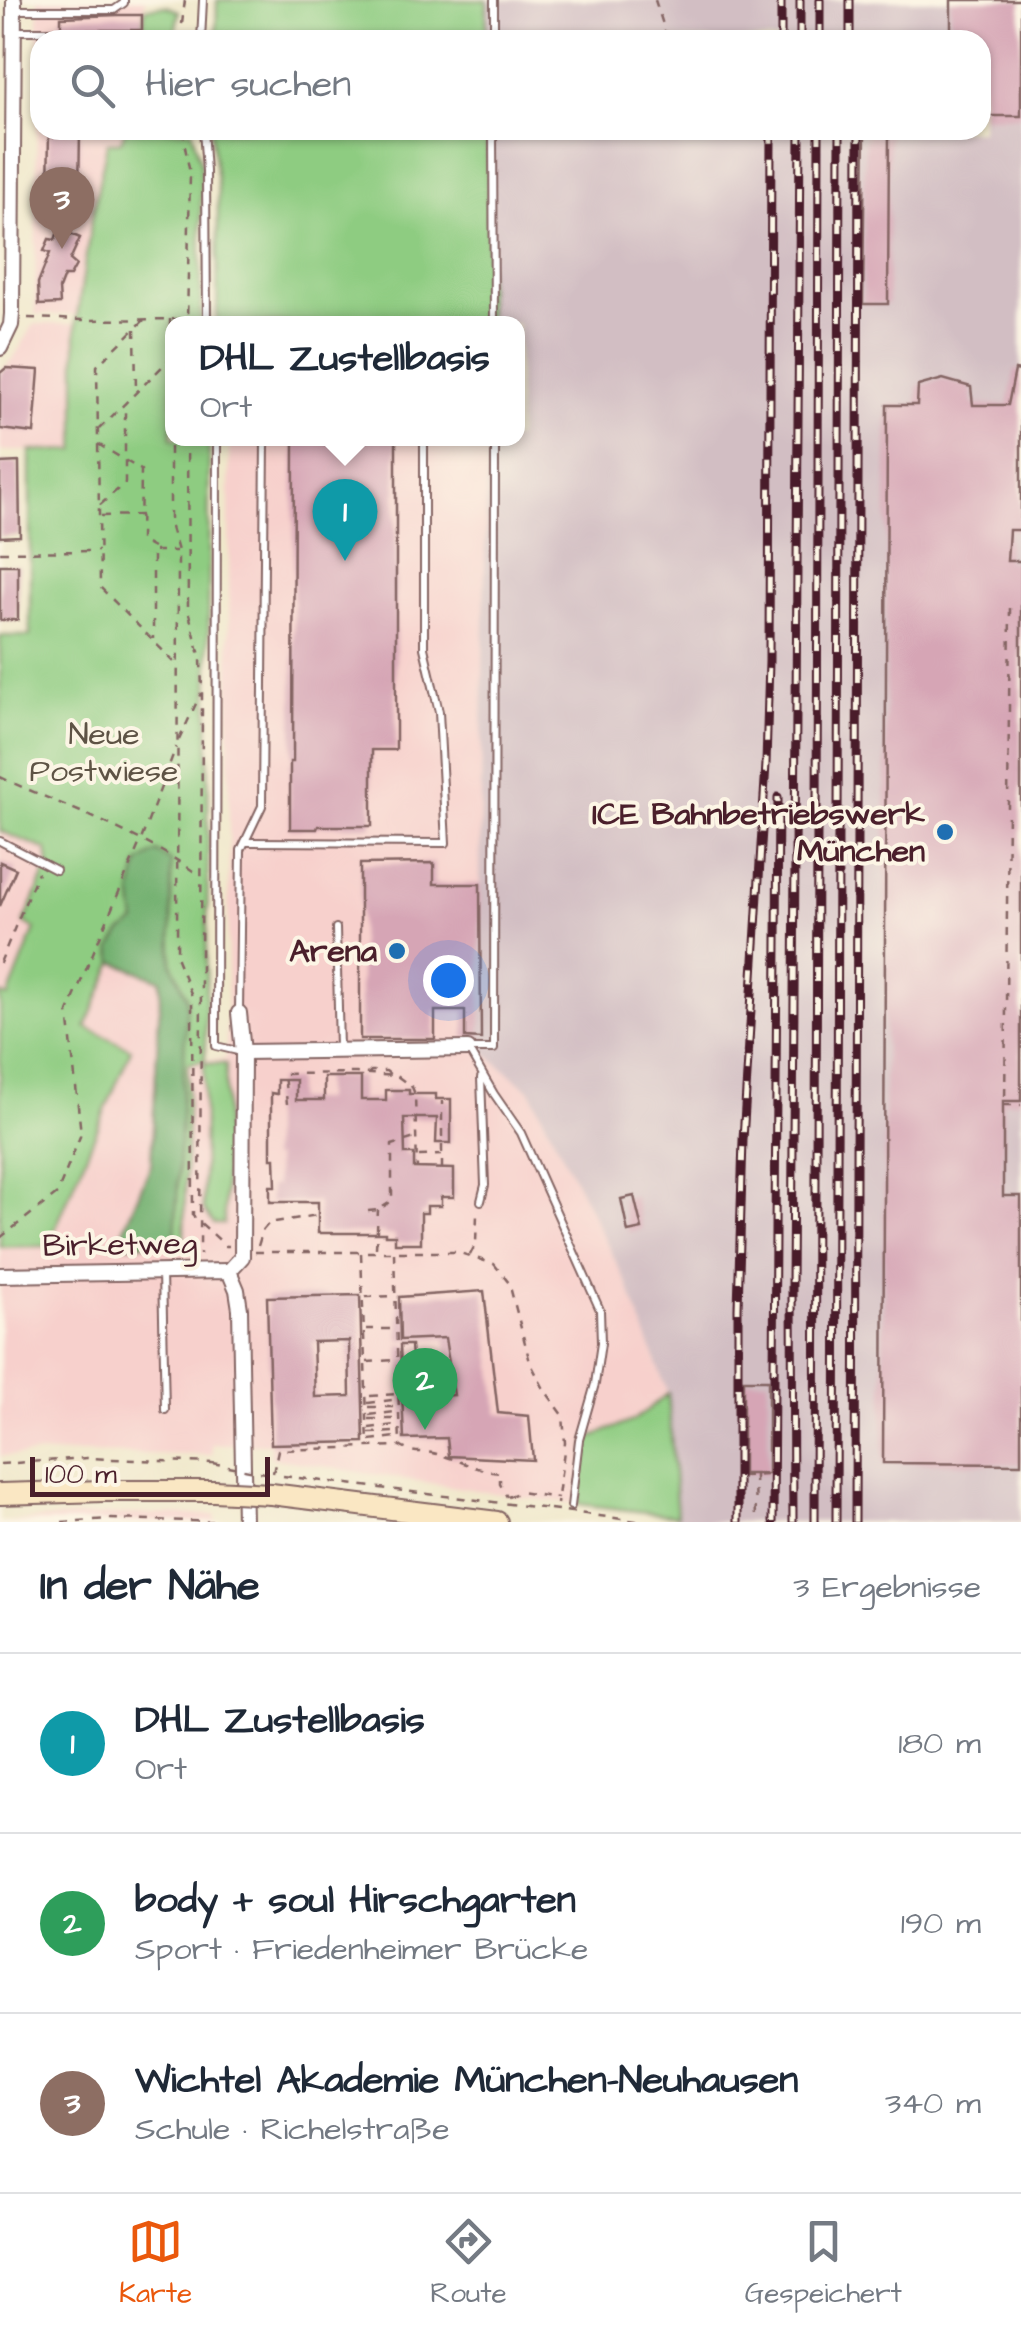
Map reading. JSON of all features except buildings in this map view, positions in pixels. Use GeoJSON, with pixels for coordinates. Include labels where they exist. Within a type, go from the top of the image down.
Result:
{"type":"FeatureCollection","features":[{"type":"Feature","properties":{"kind":"main road"},"geometry":{"type":"LineString","coordinates":[[0,1494],[214,1491],[272,1481],[503,1507]]}},
{"type":"Feature","properties":{"kind":"street"},"geometry":{"type":"LineString","coordinates":[[0,348],[10,324],[6,313],[14,5]]}},
{"type":"Feature","properties":{"kind":"street"},"geometry":{"type":"LineString","coordinates":[[229,1271],[242,1257],[243,1052],[239,1013]]}},
{"type":"Feature","properties":{"kind":"street"},"geometry":{"type":"LineString","coordinates":[[243,1052],[468,1049]]}},
{"type":"Feature","properties":{"kind":"street","name":"Birketweg"},"geometry":{"type":"LineString","coordinates":[[0,1275],[229,1271],[240,1309],[244,1522]]}},
{"type":"Feature","properties":{"kind":"lane"},"geometry":{"type":"LineString","coordinates":[[14,5],[114,10],[124,0]]}},
{"type":"Feature","properties":{"kind":"lane"},"geometry":{"type":"LineString","coordinates":[[202,30],[203,0]]}},
{"type":"Feature","properties":{"kind":"lane"},"geometry":{"type":"LineString","coordinates":[[494,0],[494,30]]}},
{"type":"Feature","properties":{"kind":"lane"},"geometry":{"type":"LineString","coordinates":[[14,31],[30,31]]}},
{"type":"Feature","properties":{"kind":"lane"},"geometry":{"type":"LineString","coordinates":[[204,140],[207,316]]}},
{"type":"Feature","properties":{"kind":"lane"},"geometry":{"type":"LineString","coordinates":[[493,140],[494,316]]}},
{"type":"Feature","properties":{"kind":"lane"},"geometry":{"type":"LineString","coordinates":[[217,446],[216,1046],[243,1052]]}},
{"type":"Feature","properties":{"kind":"lane"},"geometry":{"type":"LineString","coordinates":[[239,1013],[241,850],[262,806],[265,446]]}},
{"type":"Feature","properties":{"kind":"lane"},"geometry":{"type":"LineString","coordinates":[[246,842],[446,843],[439,712],[424,648],[424,446]]}},
{"type":"Feature","properties":{"kind":"lane"},"geometry":{"type":"LineString","coordinates":[[495,446],[494,1049],[468,1049],[520,1133],[600,1310],[601,1343],[595,1384],[579,1440],[571,1506]]}},
{"type":"Feature","properties":{"kind":"lane"},"geometry":{"type":"LineString","coordinates":[[0,840],[56,870]]}},
{"type":"Feature","properties":{"kind":"lane"},"geometry":{"type":"LineString","coordinates":[[336,928],[340,1049]]}},
{"type":"Feature","properties":{"kind":"lane"},"geometry":{"type":"LineString","coordinates":[[481,1074],[485,1185],[481,1201]]}},
{"type":"Feature","properties":{"kind":"lane"},"geometry":{"type":"LineString","coordinates":[[162,1271],[165,1410]]}},
{"type":"Feature","properties":{"kind":"path"},"geometry":{"type":"LineString","coordinates":[[181,30],[185,0]]}},
{"type":"Feature","properties":{"kind":"path"},"geometry":{"type":"LineString","coordinates":[[655,0],[665,30]]}},
{"type":"Feature","properties":{"kind":"path"},"geometry":{"type":"LineString","coordinates":[[184,140],[190,174],[187,316]]}},
{"type":"Feature","properties":{"kind":"path"},"geometry":{"type":"LineString","coordinates":[[6,313],[32,319],[165,319]]}},
{"type":"Feature","properties":{"kind":"path"},"geometry":{"type":"LineString","coordinates":[[144,320],[96,366],[100,588],[179,668]]}},
{"type":"Feature","properties":{"kind":"path"},"geometry":{"type":"LineString","coordinates":[[135,328],[136,393]]}},
{"type":"Feature","properties":{"kind":"path"},"geometry":{"type":"LineString","coordinates":[[98,430],[165,364]]}},
{"type":"Feature","properties":{"kind":"path"},"geometry":{"type":"LineString","coordinates":[[99,506],[125,483],[125,404]]}},
{"type":"Feature","properties":{"kind":"path"},"geometry":{"type":"LineString","coordinates":[[98,444],[141,470],[140,541],[153,548],[152,641]]}},
{"type":"Feature","properties":{"kind":"path"},"geometry":{"type":"LineString","coordinates":[[170,446],[170,524],[178,551],[178,959],[192,996],[194,1216],[226,1246]]}},
{"type":"Feature","properties":{"kind":"path"},"geometry":{"type":"LineString","coordinates":[[188,446],[188,610],[201,659],[202,692],[200,1270]]}},
{"type":"Feature","properties":{"kind":"path"},"geometry":{"type":"LineString","coordinates":[[99,516],[141,515]]}},
{"type":"Feature","properties":{"kind":"path"},"geometry":{"type":"LineString","coordinates":[[0,552],[100,551]]}},
{"type":"Feature","properties":{"kind":"path"},"geometry":{"type":"LineString","coordinates":[[153,552],[178,551]]}},
{"type":"Feature","properties":{"kind":"path"},"geometry":{"type":"LineString","coordinates":[[1010,608],[1006,1105],[1021,1105]]}},
{"type":"Feature","properties":{"kind":"path"},"geometry":{"type":"LineString","coordinates":[[0,1238],[57,1194],[81,1134],[68,1012],[202,692]]}},
{"type":"Feature","properties":{"kind":"path"},"geometry":{"type":"LineString","coordinates":[[0,777],[141,840],[201,877]]}},
{"type":"Feature","properties":{"kind":"path"},"geometry":{"type":"LineString","coordinates":[[0,963],[42,863]]}},
{"type":"Feature","properties":{"kind":"path"},"geometry":{"type":"LineString","coordinates":[[287,1104],[284,1074],[379,1071],[397,1076],[415,1094],[418,1168]]}},
{"type":"Feature","properties":{"kind":"path"},"geometry":{"type":"LineString","coordinates":[[442,1101],[442,1168]]}},
{"type":"Feature","properties":{"kind":"path"},"geometry":{"type":"LineString","coordinates":[[368,1211],[392,1201],[392,1145],[417,1137]]}},
{"type":"Feature","properties":{"kind":"path"},"geometry":{"type":"LineString","coordinates":[[416,1160],[442,1155]]}},
{"type":"Feature","properties":{"kind":"path"},"geometry":{"type":"LineString","coordinates":[[469,1256],[476,1243],[477,1206],[481,1201]]}},
{"type":"Feature","properties":{"kind":"path"},"geometry":{"type":"LineString","coordinates":[[376,1248],[378,1210]]}},
{"type":"Feature","properties":{"kind":"path"},"geometry":{"type":"LineString","coordinates":[[318,1215],[270,1223],[263,1230],[256,1252],[457,1252],[494,1264],[508,1284],[530,1362],[563,1415],[565,1444],[557,1504]]}},
{"type":"Feature","properties":{"kind":"path"},"geometry":{"type":"LineString","coordinates":[[361,1252],[368,1446]]}},
{"type":"Feature","properties":{"kind":"path"},"geometry":{"type":"LineString","coordinates":[[394,1252],[400,1446]]}},
{"type":"Feature","properties":{"kind":"path"},"geometry":{"type":"LineString","coordinates":[[363,1297],[396,1296]]}},
{"type":"Feature","properties":{"kind":"path"},"geometry":{"type":"LineString","coordinates":[[364,1330],[396,1329]]}},
{"type":"Feature","properties":{"kind":"path"},"geometry":{"type":"LineString","coordinates":[[365,1362],[397,1360]]}},
{"type":"Feature","properties":{"kind":"path"},"geometry":{"type":"LineString","coordinates":[[367,1396],[398,1396]]}},
{"type":"Feature","properties":{"kind":"path"},"geometry":{"type":"LineString","coordinates":[[367,1405],[398,1396]]}},
{"type":"Feature","properties":{"kind":"path"},"geometry":{"type":"LineString","coordinates":[[367,1405],[399,1409]]}},
{"type":"Feature","properties":{"kind":"path"},"geometry":{"type":"LineString","coordinates":[[368,1417],[399,1409]]}},
{"type":"Feature","properties":{"kind":"path"},"geometry":{"type":"LineString","coordinates":[[368,1417],[399,1422]]}},
{"type":"Feature","properties":{"kind":"path"},"geometry":{"type":"LineString","coordinates":[[368,1430],[399,1422]]}},
{"type":"Feature","properties":{"kind":"path"},"geometry":{"type":"LineString","coordinates":[[368,1430],[400,1434]]}},
{"type":"Feature","properties":{"kind":"path"},"geometry":{"type":"LineString","coordinates":[[368,1440],[400,1434]]}},
{"type":"Feature","properties":{"kind":"path"},"geometry":{"type":"LineString","coordinates":[[272,1481],[278,1450],[400,1446],[408,1452],[433,1453],[500,1473],[503,1507]]}},
{"type":"Feature","properties":{"kind":"path"},"geometry":{"type":"LineString","coordinates":[[0,1464],[87,1458],[212,1463],[272,1481],[643,1522]]}},
{"type":"Feature","properties":{"kind":"path"},"geometry":{"type":"LineString","coordinates":[[742,1476],[768,1475]]}},
{"type":"Feature","properties":{"kind":"path"},"geometry":{"type":"LineString","coordinates":[[756,1476],[756,1522]]}},
{"type":"Feature","properties":{"kind":"path"},"geometry":{"type":"LineString","coordinates":[[503,1507],[520,1492],[558,1498]]}},
{"type":"Feature","properties":{"kind":"path"},"geometry":{"type":"LineString","coordinates":[[62,1522],[234,1522]]}},
{"type":"Feature","properties":{"kind":"shaded area"},"geometry":{"type":"Polygon","coordinates":[[[38,0],[145,0],[143,30],[38,30],[38,0]]]}},
{"type":"Feature","properties":{"kind":"shaded area"},"geometry":{"type":"Polygon","coordinates":[[[487,0],[1021,0],[1021,1522],[676,1522],[668,1394],[628,1286],[530,1090],[481,1050],[487,446],[525,446],[525,316],[488,316],[487,140],[991,140],[991,30],[486,30],[487,0]]]}},
{"type":"Feature","properties":{"kind":"shaded area"},"geometry":{"type":"Polygon","coordinates":[[[37,140],[121,140],[107,143],[78,315],[35,314],[37,140]]]}},
{"type":"Feature","properties":{"kind":"shaded area"},"geometry":{"type":"Polygon","coordinates":[[[34,324],[76,324],[76,451],[0,451],[0,373],[34,324]]]}},
{"type":"Feature","properties":{"kind":"shaded area"},"geometry":{"type":"Polygon","coordinates":[[[229,446],[487,446],[481,1049],[530,1090],[628,1286],[668,1394],[633,1421],[588,1438],[578,1504],[271,1458],[270,1444],[212,1444],[212,1455],[0,1456],[0,831],[55,853],[161,980],[151,1165],[118,1244],[184,1242],[188,1063],[226,1059],[229,446]]]}},
{"type":"Feature","properties":{"kind":"shaded area"},"geometry":{"type":"Polygon","coordinates":[[[127,1514],[215,1515],[216,1522],[0,1522],[127,1514]]]}},
{"type":"Feature","properties":{"kind":"green space"},"geometry":{"type":"Polygon","coordinates":[[[217,0],[487,0],[486,30],[216,30],[217,0]]]}},
{"type":"Feature","properties":{"kind":"green space"},"geometry":{"type":"Polygon","coordinates":[[[166,6],[179,11],[176,30],[143,30],[145,8],[166,6]]]}},
{"type":"Feature","properties":{"kind":"green space","name":"Neue Postwiese"},"geometry":{"type":"Polygon","coordinates":[[[194,140],[201,166],[201,316],[165,316],[165,446],[209,446],[205,1060],[188,1064],[184,1242],[117,1245],[151,1165],[161,980],[114,962],[86,1027],[131,1049],[48,1246],[0,1247],[0,994],[8,997],[35,929],[24,923],[49,864],[47,850],[0,831],[0,636],[30,636],[30,451],[76,450],[76,324],[107,143],[194,140]]]}},
{"type":"Feature","properties":{"kind":"green space"},"geometry":{"type":"Polygon","coordinates":[[[212,140],[487,140],[488,316],[217,316],[218,192],[212,140]]]}},
{"type":"Feature","properties":{"kind":"green space"},"geometry":{"type":"Polygon","coordinates":[[[157,852],[171,861],[172,963],[187,998],[175,1242],[117,1245],[151,1165],[161,980],[114,962],[111,949],[121,933],[136,922],[132,892],[139,863],[157,852]]]}},
{"type":"Feature","properties":{"kind":"green space"},"geometry":{"type":"Polygon","coordinates":[[[204,1063],[226,1064],[224,1224],[214,1224],[203,1209],[204,1063]]]}},
{"type":"Feature","properties":{"kind":"green space"},"geometry":{"type":"Polygon","coordinates":[[[668,1394],[677,1516],[578,1504],[588,1438],[633,1421],[668,1394]]]}},
{"type":"Feature","properties":{"kind":"railway"},"geometry":{"type":"LineString","coordinates":[[781,0],[781,30]]}},
{"type":"Feature","properties":{"kind":"railway"},"geometry":{"type":"LineString","coordinates":[[800,0],[800,30]]}},
{"type":"Feature","properties":{"kind":"railway"},"geometry":{"type":"LineString","coordinates":[[820,0],[820,30]]}},
{"type":"Feature","properties":{"kind":"railway"},"geometry":{"type":"LineString","coordinates":[[850,0],[850,30]]}},
{"type":"Feature","properties":{"kind":"railway"},"geometry":{"type":"LineString","coordinates":[[738,1522],[743,1140],[769,661],[771,140]]}},
{"type":"Feature","properties":{"kind":"railway"},"geometry":{"type":"LineString","coordinates":[[793,1522],[800,140]]}},
{"type":"Feature","properties":{"kind":"railway"},"geometry":{"type":"LineString","coordinates":[[815,1522],[819,140]]}},
{"type":"Feature","properties":{"kind":"railway"},"geometry":{"type":"LineString","coordinates":[[836,1522],[840,140]]}},
{"type":"Feature","properties":{"kind":"railway"},"geometry":{"type":"LineString","coordinates":[[855,1522],[859,140]]}},
{"type":"Feature","properties":{"kind":"railway"},"geometry":{"type":"LineString","coordinates":[[773,1522],[778,797]]}},
{"type":"Feature","properties":{"kind":"place","name":"Wichtel Akademie München-Neuhausen"},"geometry":{"type":"Point","coordinates":[62,249]}},
{"type":"Feature","properties":{"kind":"place","name":"DHL Zustellbasis"},"geometry":{"type":"Point","coordinates":[345,561]}},
{"type":"Feature","properties":{"kind":"place","name":"ICE Bahnbetriebswerk München"},"geometry":{"type":"Point","coordinates":[945,832]}},
{"type":"Feature","properties":{"kind":"place","name":"Arena"},"geometry":{"type":"Point","coordinates":[397,951]}},
{"type":"Feature","properties":{"kind":"place","name":"body + soul Hirschgarten"},"geometry":{"type":"Point","coordinates":[425,1430]}}]}
